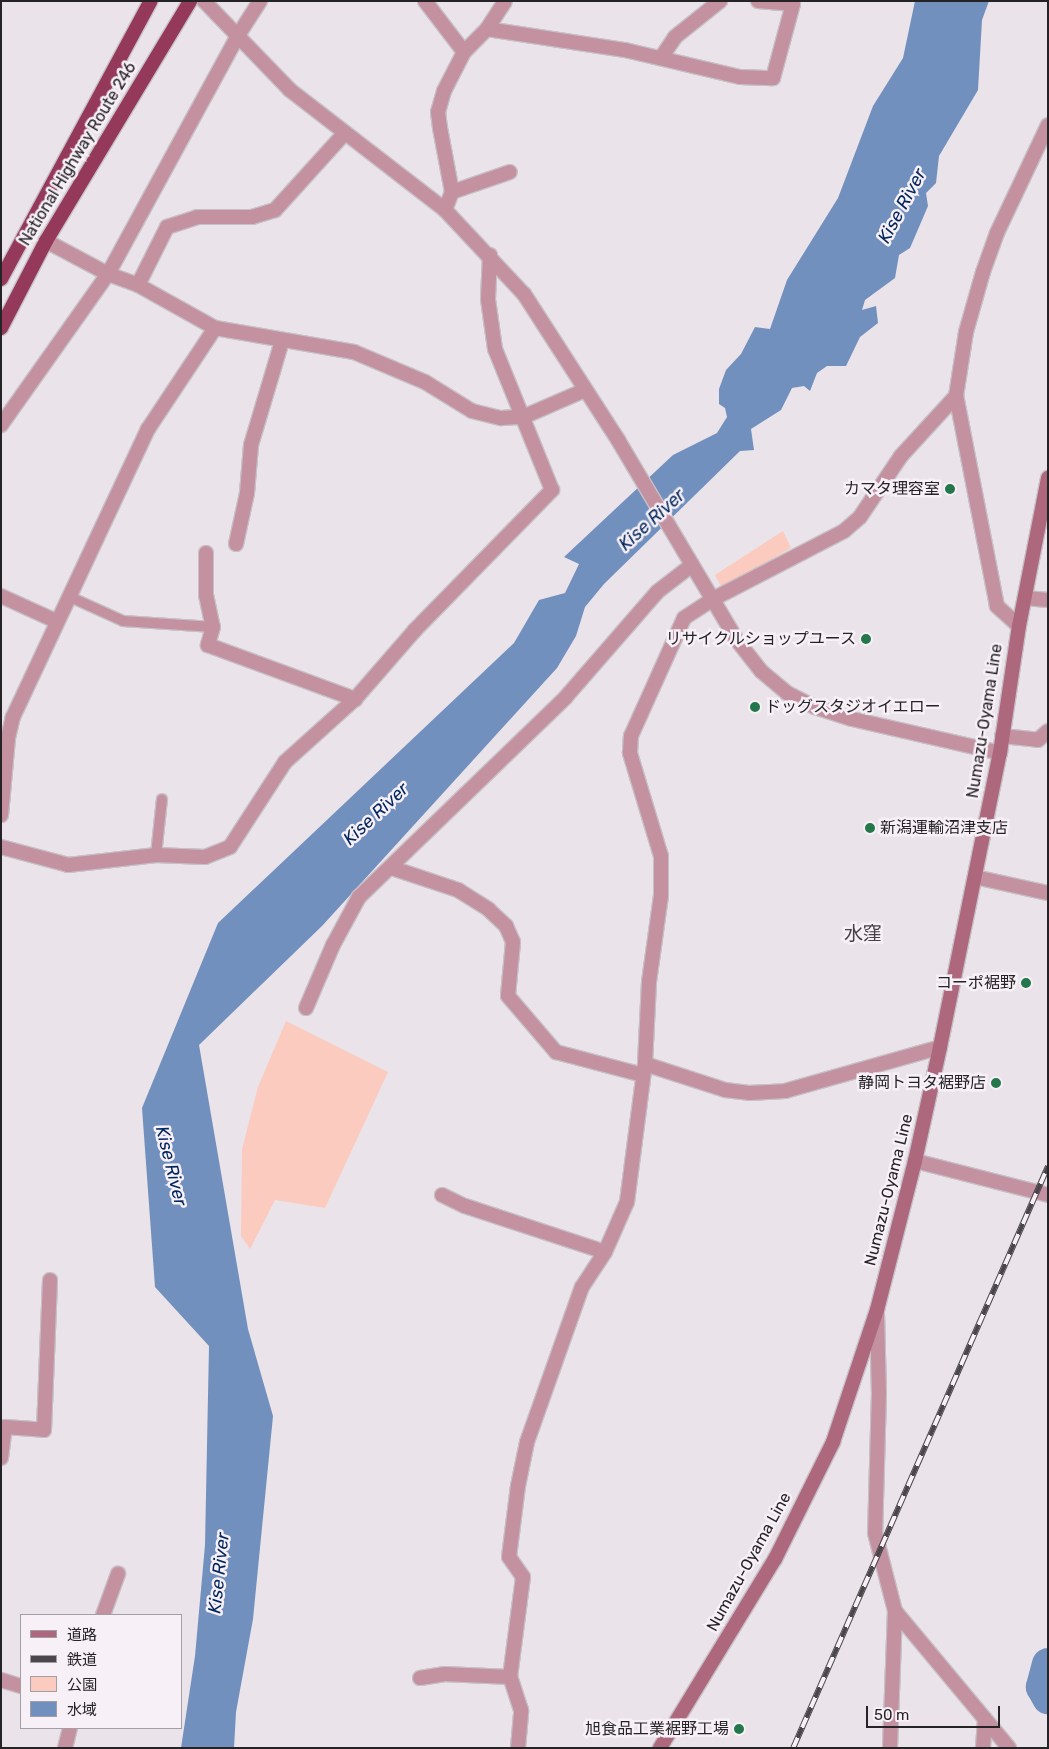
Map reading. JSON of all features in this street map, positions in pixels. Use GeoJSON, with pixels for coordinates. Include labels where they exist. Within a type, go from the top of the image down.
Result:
{"type":"FeatureCollection","features":[{"type":"Feature","properties":{"kind":"highway","name":"National Highway Route 246"},"geometry":{"type":"LineString","coordinates":[[1,279],[152,1]]}},
{"type":"Feature","properties":{"kind":"highway","name":"National Highway Route 246"},"geometry":{"type":"LineString","coordinates":[[1,328],[46,241],[190,1]]}},
{"type":"Feature","properties":{"kind":"main road","name":"Numazu-Oyama Line"},"geometry":{"type":"LineString","coordinates":[[660,1748],[774,1559],[829,1451],[877,1310],[915,1161],[975,877],[1000,753],[1019,626],[1048,478]]}},
{"type":"Feature","properties":{"kind":"street"},"geometry":{"type":"LineString","coordinates":[[204,1],[290,90],[344,134],[445,210],[490,255],[524,294],[618,440],[736,639],[761,671],[788,693],[815,707],[852,719],[1000,753]]}},
{"type":"Feature","properties":{"kind":"street"},"geometry":{"type":"LineString","coordinates":[[1,425],[108,274],[237,37],[260,1]]}},
{"type":"Feature","properties":{"kind":"street"},"geometry":{"type":"LineString","coordinates":[[425,1],[464,52]]}},
{"type":"Feature","properties":{"kind":"street"},"geometry":{"type":"LineString","coordinates":[[445,210],[452,192],[438,112],[444,91],[464,52],[487,28],[505,1]]}},
{"type":"Feature","properties":{"kind":"street"},"geometry":{"type":"LineString","coordinates":[[661,58],[675,37],[720,1]]}},
{"type":"Feature","properties":{"kind":"street"},"geometry":{"type":"LineString","coordinates":[[487,28],[661,58],[740,77],[773,78],[793,4],[758,1]]}},
{"type":"Feature","properties":{"kind":"street"},"geometry":{"type":"LineString","coordinates":[[1019,626],[997,606],[956,396],[966,332],[983,272],[1000,225],[1048,125]]}},
{"type":"Feature","properties":{"kind":"street"},"geometry":{"type":"LineString","coordinates":[[138,285],[167,227],[197,217],[252,217],[275,210],[344,134]]}},
{"type":"Feature","properties":{"kind":"street"},"geometry":{"type":"LineString","coordinates":[[452,192],[510,172]]}},
{"type":"Feature","properties":{"kind":"street"},"geometry":{"type":"LineString","coordinates":[[46,241],[108,274],[138,285],[215,328],[354,352],[425,382],[472,411],[501,418],[523,417],[585,390]]}},
{"type":"Feature","properties":{"kind":"street"},"geometry":{"type":"LineString","coordinates":[[1,847],[68,865],[156,855],[205,858],[230,847],[285,762],[355,699],[416,630],[552,490],[495,349],[488,300],[490,255]]}},
{"type":"Feature","properties":{"kind":"street"},"geometry":{"type":"LineString","coordinates":[[1,815],[8,738],[13,717],[56,621],[148,430],[215,328]]}},
{"type":"Feature","properties":{"kind":"street"},"geometry":{"type":"LineString","coordinates":[[236,544],[247,492],[251,445],[282,341]]}},
{"type":"Feature","properties":{"kind":"street"},"geometry":{"type":"LineString","coordinates":[[518,1748],[521,1710],[510,1677],[523,1577],[509,1557],[527,1442],[582,1287],[606,1252],[627,1202],[644,1069],[649,982],[661,896],[661,856],[630,753],[631,736],[684,618],[713,599],[844,531],[860,518],[901,456],[956,396]]}},
{"type":"Feature","properties":{"kind":"street"},"geometry":{"type":"LineString","coordinates":[[206,553],[206,595],[213,627],[208,645],[355,699]]}},
{"type":"Feature","properties":{"kind":"street"},"geometry":{"type":"LineString","coordinates":[[306,1008],[333,945],[359,897],[392,868],[565,698],[656,592],[690,561]]}},
{"type":"Feature","properties":{"kind":"street"},"geometry":{"type":"LineString","coordinates":[[1,596],[56,621]]}},
{"type":"Feature","properties":{"kind":"street"},"geometry":{"type":"LineString","coordinates":[[1025,598],[1048,600]]}},
{"type":"Feature","properties":{"kind":"street"},"geometry":{"type":"LineString","coordinates":[[1002,736],[1038,740],[1048,731]]}},
{"type":"Feature","properties":{"kind":"street"},"geometry":{"type":"LineString","coordinates":[[392,868],[458,890],[488,909],[506,926],[513,942],[508,996],[556,1052],[644,1069],[725,1090],[758,1093],[814,1084],[940,1047]]}},
{"type":"Feature","properties":{"kind":"street"},"geometry":{"type":"LineString","coordinates":[[975,877],[1048,893]]}},
{"type":"Feature","properties":{"kind":"street"},"geometry":{"type":"LineString","coordinates":[[915,1161],[1048,1195]]}},
{"type":"Feature","properties":{"kind":"street"},"geometry":{"type":"LineString","coordinates":[[442,1195],[465,1206],[606,1252]]}},
{"type":"Feature","properties":{"kind":"street"},"geometry":{"type":"LineString","coordinates":[[2,1454],[5,1427],[44,1430],[50,1280]]}},
{"type":"Feature","properties":{"kind":"street"},"geometry":{"type":"LineString","coordinates":[[877,1310],[879,1393],[875,1534],[895,1610],[890,1748]]}},
{"type":"Feature","properties":{"kind":"street"},"geometry":{"type":"LineString","coordinates":[[102,1614],[118,1574]]}},
{"type":"Feature","properties":{"kind":"street"},"geometry":{"type":"LineString","coordinates":[[895,1610],[1009,1748]]}},
{"type":"Feature","properties":{"kind":"street"},"geometry":{"type":"LineString","coordinates":[[420,1678],[444,1674],[510,1677]]}},
{"type":"Feature","properties":{"kind":"street"},"geometry":{"type":"LineString","coordinates":[[1,1680],[20,1686]]}},
{"type":"Feature","properties":{"kind":"street"},"geometry":{"type":"LineString","coordinates":[[983,1748],[985,1719]]}},
{"type":"Feature","properties":{"kind":"street"},"geometry":{"type":"LineString","coordinates":[[65,1748],[70,1729]]}},
{"type":"Feature","properties":{"kind":"lane"},"geometry":{"type":"LineString","coordinates":[[68,596],[123,621],[213,627]]}},
{"type":"Feature","properties":{"kind":"lane"},"geometry":{"type":"LineString","coordinates":[[156,855],[162,800]]}},
{"type":"Feature","properties":{"kind":"green space"},"geometry":{"type":"Polygon","coordinates":[[[783,531],[791,548],[722,588],[715,575],[783,531]]]}},
{"type":"Feature","properties":{"kind":"green space"},"geometry":{"type":"Polygon","coordinates":[[[286,1021],[388,1072],[325,1208],[275,1200],[250,1249],[241,1236],[242,1149],[258,1087],[286,1021]]]}},
{"type":"Feature","properties":{"kind":"water","name":"Kise River"},"geometry":{"type":"Polygon","coordinates":[[[915,1],[989,1],[982,20],[978,90],[939,156],[936,183],[926,193],[928,206],[910,248],[899,255],[895,278],[865,300],[862,310],[876,306],[878,323],[860,337],[846,366],[827,366],[817,373],[810,391],[804,386],[792,388],[781,410],[751,429],[754,450],[740,451],[604,584],[585,607],[576,636],[557,668],[322,926],[199,1045],[248,1329],[273,1416],[253,1619],[236,1712],[234,1748],[181,1748],[195,1656],[205,1545],[209,1346],[155,1287],[142,1108],[218,923],[514,643],[539,600],[565,593],[579,564],[564,557],[673,455],[717,433],[727,417],[725,408],[719,404],[719,389],[726,370],[741,354],[755,327],[770,329],[787,280],[838,198],[873,106],[903,58],[915,1]]]}},
{"type":"Feature","properties":{"kind":"waterway"},"geometry":{"type":"LineString","coordinates":[[1048,1664],[1042,1687],[1048,1698]]}},
{"type":"Feature","properties":{"kind":"railway"},"geometry":{"type":"LineString","coordinates":[[793,1748],[1048,1166]]}},
{"type":"Feature","properties":{"kind":"place","name":"カマタ理容室"},"geometry":{"type":"Point","coordinates":[950,489]}},
{"type":"Feature","properties":{"kind":"place","name":"リサイクルショップユース"},"geometry":{"type":"Point","coordinates":[866,639]}},
{"type":"Feature","properties":{"kind":"place","name":"ドッグスタジオイエロー"},"geometry":{"type":"Point","coordinates":[755,707]}},
{"type":"Feature","properties":{"kind":"place","name":"新潟運輸沼津支店"},"geometry":{"type":"Point","coordinates":[870,828]}},
{"type":"Feature","properties":{"kind":"place","name":"コーポ裾野"},"geometry":{"type":"Point","coordinates":[1026,983]}},
{"type":"Feature","properties":{"kind":"place","name":"静岡トヨタ裾野店"},"geometry":{"type":"Point","coordinates":[996,1083]}},
{"type":"Feature","properties":{"kind":"place","name":"旭食品工業裾野工場"},"geometry":{"type":"Point","coordinates":[739,1729]}},
{"type":"Feature","properties":{"kind":"district","name":"水窪"},"geometry":{"type":"Point","coordinates":[863,934]}}]}
